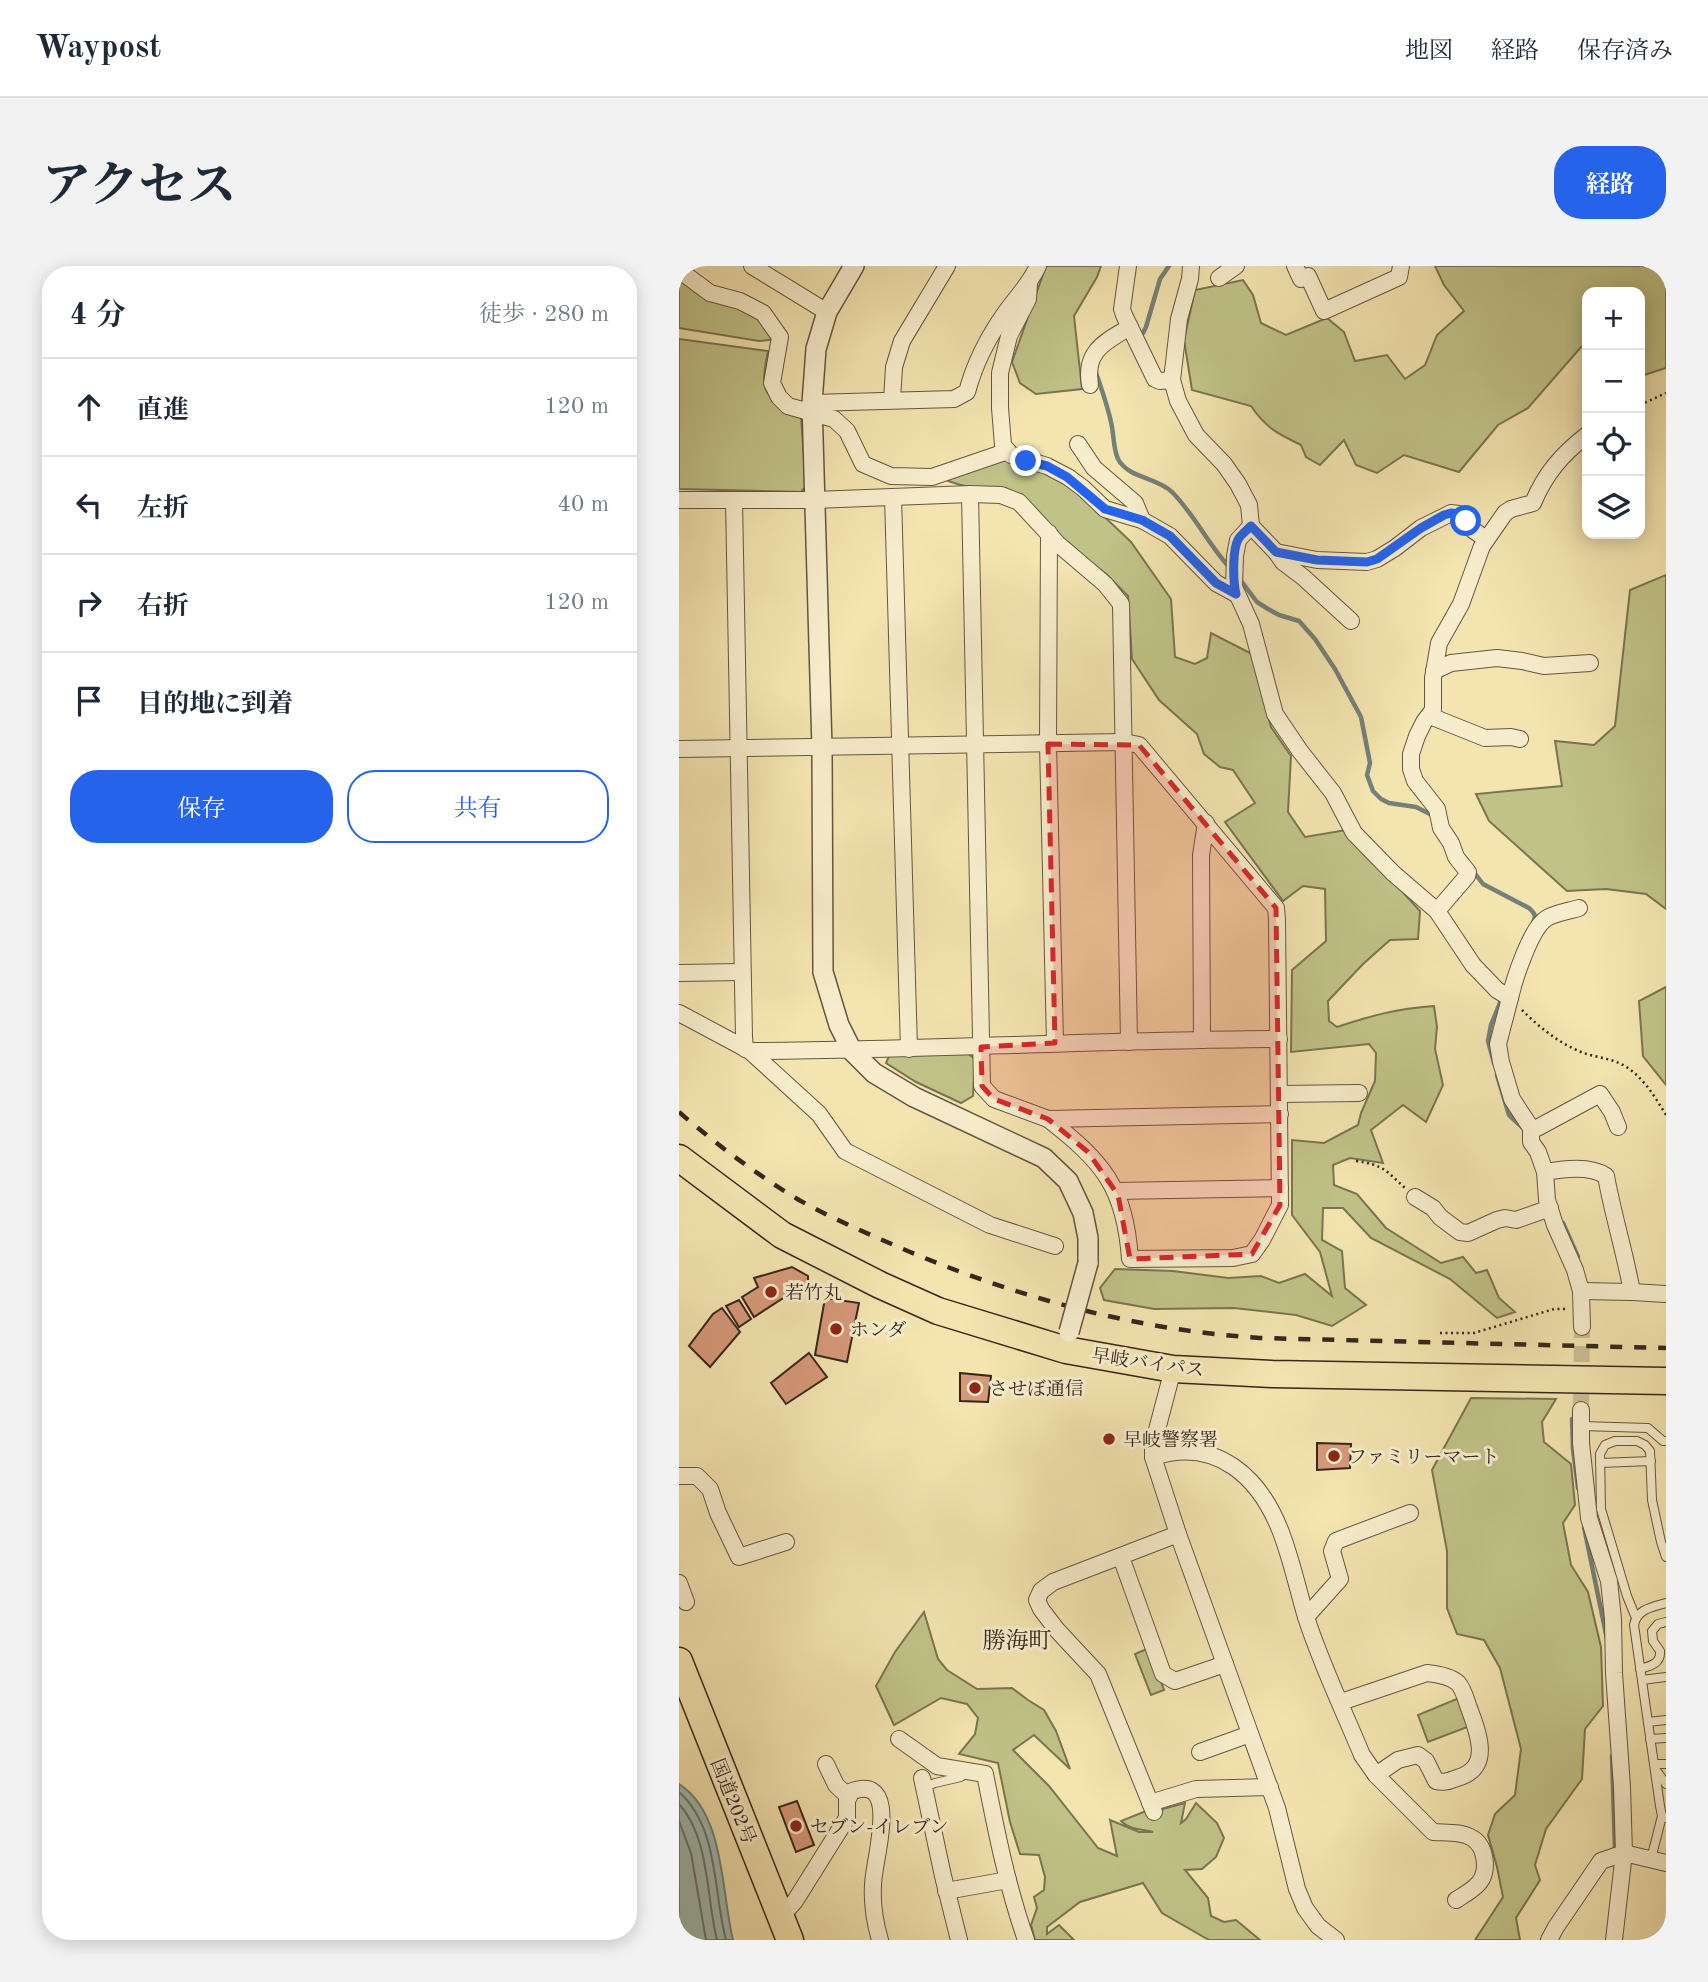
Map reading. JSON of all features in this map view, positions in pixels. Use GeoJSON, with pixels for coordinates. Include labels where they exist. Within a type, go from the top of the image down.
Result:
{"type":"FeatureCollection","features":[{"type":"Feature","properties":{"kind":"highway","name":"早岐バイパス"},"geometry":{"type":"LineString","coordinates":[[679,1158],[782,1235],[938,1311],[1173,1368],[1272,1374],[1666,1381]]}},
{"type":"Feature","properties":{"kind":"highway","name":"国道202号"},"geometry":{"type":"LineString","coordinates":[[679,1661],[785,1929]]}},
{"type":"Feature","properties":{"kind":"street"},"geometry":{"type":"LineString","coordinates":[[854,266],[827,312],[816,349],[812,408],[822,748],[823,972],[839,1025],[852,1051],[874,1073],[914,1097],[1044,1158],[1068,1181],[1083,1213],[1088,1238],[1088,1263],[1067,1341]]}},
{"type":"Feature","properties":{"kind":"street"},"geometry":{"type":"LineString","coordinates":[[892,400],[894,367],[902,341],[947,266]]}},
{"type":"Feature","properties":{"kind":"street"},"geometry":{"type":"LineString","coordinates":[[679,270],[710,293],[740,301],[763,313],[780,337],[772,383],[779,397],[788,406],[812,408],[892,400],[954,399],[967,392],[974,366],[983,348],[1006,312],[1029,284],[1038,266]]}},
{"type":"Feature","properties":{"kind":"street"},"geometry":{"type":"LineString","coordinates":[[1128,266],[1122,309],[1155,379],[1172,380]]}},
{"type":"Feature","properties":{"kind":"street"},"geometry":{"type":"LineString","coordinates":[[1191,266],[1179,319],[1172,380],[1178,401],[1196,435],[1224,464],[1237,484],[1249,505],[1251,526],[1283,562],[1351,621]]}},
{"type":"Feature","properties":{"kind":"street"},"geometry":{"type":"LineString","coordinates":[[1188,288],[1197,286],[1201,266]]}},
{"type":"Feature","properties":{"kind":"street"},"geometry":{"type":"LineString","coordinates":[[1219,278],[1236,266]]}},
{"type":"Feature","properties":{"kind":"street"},"geometry":{"type":"LineString","coordinates":[[1295,266],[1301,279],[1308,276],[1324,311],[1399,278],[1401,266]]}},
{"type":"Feature","properties":{"kind":"street"},"geometry":{"type":"LineString","coordinates":[[759,268],[827,312]]}},
{"type":"Feature","properties":{"kind":"street"},"geometry":{"type":"LineString","coordinates":[[1029,284],[1028,299],[1009,336],[1000,373],[1003,445],[1011,455],[1047,466],[1067,477],[1105,509],[1142,520],[1170,536],[1216,583],[1235,590]]}},
{"type":"Feature","properties":{"kind":"street"},"geometry":{"type":"LineString","coordinates":[[1090,385],[1087,372],[1090,359],[1097,349],[1133,333]]}},
{"type":"Feature","properties":{"kind":"street"},"geometry":{"type":"LineString","coordinates":[[812,408],[834,419],[847,431],[863,464],[891,476],[932,477],[1008,451]]}},
{"type":"Feature","properties":{"kind":"street"},"geometry":{"type":"LineString","coordinates":[[1437,911],[1468,872],[1456,857],[1430,798],[1415,781],[1411,769],[1411,754],[1417,736],[1433,710],[1434,671],[1439,643],[1461,604],[1486,539],[1505,513],[1533,503],[1548,473],[1559,459],[1582,439]]}},
{"type":"Feature","properties":{"kind":"street"},"geometry":{"type":"LineString","coordinates":[[1077,444],[1094,468],[1135,503],[1142,520]]}},
{"type":"Feature","properties":{"kind":"street"},"geometry":{"type":"LineString","coordinates":[[679,749],[900,747],[974,745],[1124,742],[1139,745],[1276,908],[1280,1205],[1252,1254],[1233,1258],[1130,1259],[1128,1229],[1123,1209],[1115,1191],[1089,1152],[1048,1119],[994,1099],[982,1086],[974,745],[970,494]]}},
{"type":"Feature","properties":{"kind":"street"},"geometry":{"type":"LineString","coordinates":[[679,500],[1001,495],[1019,502],[1048,533],[1105,584],[1121,604],[1129,1041]]}},
{"type":"Feature","properties":{"kind":"street"},"geometry":{"type":"LineString","coordinates":[[893,497],[909,1049]]}},
{"type":"Feature","properties":{"kind":"street"},"geometry":{"type":"LineString","coordinates":[[734,500],[742,972],[748,1050]]}},
{"type":"Feature","properties":{"kind":"street"},"geometry":{"type":"LineString","coordinates":[[1276,552],[1317,560],[1367,562],[1377,559],[1421,528],[1451,513],[1459,514],[1473,530],[1486,539]]}},
{"type":"Feature","properties":{"kind":"street"},"geometry":{"type":"LineString","coordinates":[[1251,526],[1237,540],[1235,590],[1251,624],[1275,714],[1333,793],[1354,833],[1393,873],[1437,911],[1473,965],[1497,990],[1510,998]]}},
{"type":"Feature","properties":{"kind":"street"},"geometry":{"type":"LineString","coordinates":[[1048,533],[1048,744],[1055,1043]]}},
{"type":"Feature","properties":{"kind":"street"},"geometry":{"type":"LineString","coordinates":[[1434,671],[1451,663],[1497,658],[1544,666],[1590,663]]}},
{"type":"Feature","properties":{"kind":"street"},"geometry":{"type":"LineString","coordinates":[[1430,716],[1485,738],[1520,739]]}},
{"type":"Feature","properties":{"kind":"street"},"geometry":{"type":"LineString","coordinates":[[1202,1040],[1201,855],[1206,823]]}},
{"type":"Feature","properties":{"kind":"street"},"geometry":{"type":"LineString","coordinates":[[1579,908],[1546,918],[1541,924],[1520,964],[1498,1044],[1513,1099],[1538,1152],[1551,1171],[1547,1200],[1581,1291],[1582,1327]]}},
{"type":"Feature","properties":{"kind":"street"},"geometry":{"type":"LineString","coordinates":[[679,973],[742,972]]}},
{"type":"Feature","properties":{"kind":"street"},"geometry":{"type":"LineString","coordinates":[[679,1013],[748,1050],[819,1114],[845,1151],[991,1225],[1055,1246]]}},
{"type":"Feature","properties":{"kind":"street"},"geometry":{"type":"LineString","coordinates":[[748,1050],[852,1051],[1055,1043],[1279,1039]]}},
{"type":"Feature","properties":{"kind":"street"},"geometry":{"type":"LineString","coordinates":[[1279,1094],[1359,1093]]}},
{"type":"Feature","properties":{"kind":"street"},"geometry":{"type":"LineString","coordinates":[[1531,1135],[1537,1128],[1600,1094],[1618,1126]]}},
{"type":"Feature","properties":{"kind":"street"},"geometry":{"type":"LineString","coordinates":[[1048,1119],[1280,1114]]}},
{"type":"Feature","properties":{"kind":"street"},"geometry":{"type":"LineString","coordinates":[[1551,1171],[1599,1172],[1606,1176],[1632,1292]]}},
{"type":"Feature","properties":{"kind":"street"},"geometry":{"type":"LineString","coordinates":[[1115,1191],[1280,1188]]}},
{"type":"Feature","properties":{"kind":"street"},"geometry":{"type":"LineString","coordinates":[[1415,1197],[1433,1208],[1459,1232],[1468,1233],[1497,1220],[1516,1220],[1550,1208]]}},
{"type":"Feature","properties":{"kind":"street"},"geometry":{"type":"LineString","coordinates":[[1581,1291],[1666,1294]]}},
{"type":"Feature","properties":{"kind":"street"},"geometry":{"type":"LineString","coordinates":[[1173,1368],[1153,1445],[1153,1457],[1178,1534],[1270,1787],[1297,1888],[1305,1908],[1318,1926],[1336,1940]]}},
{"type":"Feature","properties":{"kind":"street"},"geometry":{"type":"LineString","coordinates":[[1581,1418],[1589,1518],[1609,1581],[1613,1619],[1624,1853],[1613,1940]]}},
{"type":"Feature","properties":{"kind":"street"},"geometry":{"type":"LineString","coordinates":[[1153,1457],[1163,1454],[1207,1454],[1221,1458],[1252,1482],[1281,1532],[1306,1617],[1362,1755],[1376,1775],[1433,1832],[1462,1833],[1475,1839],[1482,1848],[1484,1877],[1478,1886],[1456,1900]]}},
{"type":"Feature","properties":{"kind":"street"},"geometry":{"type":"LineString","coordinates":[[679,1476],[697,1476],[709,1489],[739,1557],[786,1542]]}},
{"type":"Feature","properties":{"kind":"street"},"geometry":{"type":"LineString","coordinates":[[1306,1617],[1340,1579],[1332,1551],[1336,1541],[1410,1513]]}},
{"type":"Feature","properties":{"kind":"street"},"geometry":{"type":"LineString","coordinates":[[1178,1534],[1053,1583],[1041,1591],[1037,1600],[1057,1630],[1098,1674],[1152,1808],[1196,1789],[1270,1787]]}},
{"type":"Feature","properties":{"kind":"street"},"geometry":{"type":"LineString","coordinates":[[1121,1557],[1163,1674],[1175,1681],[1225,1664]]}},
{"type":"Feature","properties":{"kind":"street"},"geometry":{"type":"LineString","coordinates":[[679,1583],[687,1602]]}},
{"type":"Feature","properties":{"kind":"street"},"geometry":{"type":"LineString","coordinates":[[1341,1702],[1427,1673],[1455,1681],[1462,1689],[1480,1739],[1481,1753],[1468,1775],[1443,1782],[1436,1781],[1426,1761],[1418,1755],[1398,1760],[1376,1775]]}},
{"type":"Feature","properties":{"kind":"street"},"geometry":{"type":"LineString","coordinates":[[1200,1752],[1250,1734]]}},
{"type":"Feature","properties":{"kind":"street"},"geometry":{"type":"LineString","coordinates":[[899,1739],[937,1766],[985,1774],[1015,1911],[1026,1940]]}},
{"type":"Feature","properties":{"kind":"street"},"geometry":{"type":"LineString","coordinates":[[826,1764],[836,1785],[849,1797]]}},
{"type":"Feature","properties":{"kind":"street"},"geometry":{"type":"LineString","coordinates":[[923,1783],[959,1940]]}},
{"type":"Feature","properties":{"kind":"street"},"geometry":{"type":"LineString","coordinates":[[785,1929],[795,1901],[847,1818],[847,1801],[851,1792],[863,1787],[873,1790],[880,1800],[882,1820],[873,1885],[880,1940]]}},
{"type":"Feature","properties":{"kind":"street"},"geometry":{"type":"LineString","coordinates":[[1549,1940],[1601,1861],[1624,1853],[1658,1861]]}},
{"type":"Feature","properties":{"kind":"street"},"geometry":{"type":"LineString","coordinates":[[946,1891],[1008,1880]]}},
{"type":"Feature","properties":{"kind":"lane"},"geometry":{"type":"LineString","coordinates":[[1581,1418],[1648,1428],[1666,1441]]}},
{"type":"Feature","properties":{"kind":"lane"},"geometry":{"type":"LineString","coordinates":[[1636,1618],[1601,1509],[1600,1454],[1605,1445],[1615,1441],[1641,1442],[1650,1451],[1652,1500],[1666,1557]]}},
{"type":"Feature","properties":{"kind":"lane"},"geometry":{"type":"LineString","coordinates":[[1600,1463],[1651,1461]]}},
{"type":"Feature","properties":{"kind":"lane"},"geometry":{"type":"LineString","coordinates":[[1658,1861],[1664,1817],[1634,1625],[1641,1612],[1648,1608],[1666,1606]]}},
{"type":"Feature","properties":{"kind":"lane"},"geometry":{"type":"LineString","coordinates":[[1640,1669],[1659,1660],[1660,1651],[1653,1641],[1652,1631],[1658,1624],[1666,1622]]}},
{"type":"Feature","properties":{"kind":"lane"},"geometry":{"type":"LineString","coordinates":[[1642,1680],[1666,1677]]}},
{"type":"Feature","properties":{"kind":"lane"},"geometry":{"type":"LineString","coordinates":[[1648,1722],[1666,1720]]}},
{"type":"Feature","properties":{"kind":"lane"},"geometry":{"type":"LineString","coordinates":[[1650,1740],[1666,1738]]}},
{"type":"Feature","properties":{"kind":"lane"},"geometry":{"type":"LineString","coordinates":[[1654,1766],[1666,1763]]}},
{"type":"Feature","properties":{"kind":"lane"},"geometry":{"type":"LineString","coordinates":[[1654,1766],[1666,1784]]}},
{"type":"Feature","properties":{"kind":"lane"},"geometry":{"type":"LineString","coordinates":[[923,1783],[961,1777],[965,1771]]}},
{"type":"Feature","properties":{"kind":"path"},"geometry":{"type":"LineString","coordinates":[[1645,403],[1666,393]]}},
{"type":"Feature","properties":{"kind":"path"},"geometry":{"type":"LineString","coordinates":[[1510,998],[1531,1019],[1560,1041],[1582,1052],[1625,1065],[1639,1076],[1666,1115]]}},
{"type":"Feature","properties":{"kind":"path"},"geometry":{"type":"LineString","coordinates":[[1356,1161],[1383,1167],[1415,1197]]}},
{"type":"Feature","properties":{"kind":"path"},"geometry":{"type":"LineString","coordinates":[[1440,1333],[1474,1333],[1554,1309],[1581,1309]]}},
{"type":"Feature","properties":{"kind":"highlighted area"},"geometry":{"type":"Polygon","coordinates":[[[1048,744],[1139,745],[1276,908],[1280,1205],[1252,1254],[1130,1259],[1118,1195],[1088,1152],[1048,1119],[994,1099],[982,1086],[981,1047],[1055,1043],[1048,744]]]}},
{"type":"Feature","properties":{"kind":"green space"},"geometry":{"type":"Polygon","coordinates":[[[1046,266],[1101,266],[1074,316],[1082,389],[1036,394],[1020,383],[1012,362],[1046,266]]]}},
{"type":"Feature","properties":{"kind":"green space"},"geometry":{"type":"Polygon","coordinates":[[[1435,266],[1666,266],[1666,368],[1645,375],[1645,287],[1582,287],[1582,346],[1528,408],[1498,425],[1459,472],[1404,455],[1377,473],[1356,465],[1344,440],[1320,465],[1306,457],[1301,445],[1267,425],[1251,406],[1192,390],[1184,340],[1195,290],[1243,280],[1253,295],[1261,323],[1286,335],[1327,318],[1344,332],[1355,361],[1387,355],[1405,379],[1425,365],[1437,335],[1464,311],[1444,285],[1435,266]]]}},
{"type":"Feature","properties":{"kind":"green space"},"geometry":{"type":"Polygon","coordinates":[[[679,274],[760,305],[779,339],[759,341],[679,328],[679,274]]]}},
{"type":"Feature","properties":{"kind":"green space"},"geometry":{"type":"Polygon","coordinates":[[[679,339],[768,351],[764,377],[767,392],[801,416],[806,486],[801,492],[679,489],[679,339]]]}},
{"type":"Feature","properties":{"kind":"green space"},"geometry":{"type":"Polygon","coordinates":[[[993,451],[1019,466],[1045,469],[1089,502],[1131,542],[1171,599],[1175,657],[1195,664],[1207,658],[1211,633],[1252,654],[1271,727],[1291,756],[1288,812],[1305,837],[1346,830],[1420,911],[1418,939],[1390,940],[1363,964],[1328,1001],[1329,1021],[1337,1027],[1385,1013],[1434,1006],[1437,1027],[1435,1049],[1443,1085],[1426,1122],[1403,1105],[1371,1130],[1383,1163],[1350,1158],[1333,1165],[1334,1185],[1357,1194],[1386,1228],[1441,1263],[1463,1257],[1476,1273],[1487,1270],[1499,1298],[1515,1312],[1497,1318],[1450,1279],[1371,1238],[1343,1208],[1323,1208],[1322,1240],[1342,1251],[1345,1288],[1366,1305],[1332,1326],[1296,1315],[1234,1308],[1154,1309],[1104,1300],[1100,1288],[1115,1269],[1173,1271],[1228,1278],[1261,1276],[1279,1283],[1305,1274],[1332,1296],[1320,1252],[1292,1215],[1292,1140],[1324,1143],[1358,1125],[1375,1081],[1376,1053],[1369,1044],[1291,1052],[1292,970],[1326,941],[1325,889],[1303,886],[1283,901],[1225,822],[1255,803],[1233,770],[1220,767],[1204,754],[1197,734],[1159,700],[1132,659],[1128,596],[1006,488],[974,488],[944,479],[959,461],[993,451]]]}},
{"type":"Feature","properties":{"kind":"green space"},"geometry":{"type":"Polygon","coordinates":[[[1666,575],[1666,909],[1646,894],[1606,889],[1567,891],[1489,821],[1476,794],[1562,786],[1555,741],[1594,745],[1615,726],[1630,590],[1666,575]]]}},
{"type":"Feature","properties":{"kind":"green space"},"geometry":{"type":"Polygon","coordinates":[[[1666,987],[1666,1085],[1643,1056],[1639,1001],[1666,987]]]}},
{"type":"Feature","properties":{"kind":"green space"},"geometry":{"type":"Polygon","coordinates":[[[966,1052],[975,1059],[973,1096],[961,1103],[916,1082],[886,1063],[890,1054],[966,1052]]]}},
{"type":"Feature","properties":{"kind":"green space"},"geometry":{"type":"Polygon","coordinates":[[[1471,1398],[1556,1399],[1542,1422],[1544,1442],[1571,1464],[1575,1505],[1563,1523],[1571,1565],[1588,1592],[1601,1647],[1603,1706],[1585,1729],[1582,1779],[1546,1829],[1535,1865],[1540,1880],[1516,1918],[1520,1940],[1475,1940],[1503,1897],[1488,1835],[1495,1814],[1515,1795],[1521,1749],[1500,1668],[1484,1640],[1457,1634],[1447,1608],[1447,1551],[1432,1470],[1471,1398]]]}},
{"type":"Feature","properties":{"kind":"green space"},"geometry":{"type":"Polygon","coordinates":[[[924,1612],[938,1659],[947,1670],[977,1689],[1012,1688],[1044,1710],[1056,1731],[1070,1769],[1034,1735],[1013,1750],[1049,1786],[1098,1848],[1117,1856],[1110,1820],[1139,1832],[1153,1832],[1132,1828],[1121,1821],[1146,1811],[1185,1803],[1181,1823],[1196,1803],[1217,1823],[1224,1838],[1216,1857],[1202,1869],[1185,1870],[1208,1898],[1211,1916],[1224,1922],[1236,1920],[1260,1940],[1209,1940],[1162,1913],[1143,1883],[1080,1902],[1047,1927],[1047,1934],[1059,1925],[1074,1940],[1035,1940],[1031,1925],[1037,1908],[1034,1897],[1044,1890],[1045,1877],[1039,1855],[1020,1854],[1010,1822],[998,1763],[959,1754],[975,1734],[978,1718],[967,1704],[941,1698],[894,1725],[876,1686],[895,1652],[924,1612]]]}},
{"type":"Feature","properties":{"kind":"green space"},"geometry":{"type":"Polygon","coordinates":[[[1149,1648],[1164,1690],[1151,1695],[1135,1654],[1149,1648]]]}},
{"type":"Feature","properties":{"kind":"green space"},"geometry":{"type":"Polygon","coordinates":[[[1459,1698],[1470,1726],[1428,1742],[1418,1715],[1459,1698]]]}},
{"type":"Feature","properties":{"kind":"water"},"geometry":{"type":"Polygon","coordinates":[[[679,1784],[694,1797],[713,1833],[733,1940],[679,1940],[679,1784]]]}},
{"type":"Feature","properties":{"kind":"building","name":"若竹丸"},"geometry":{"type":"Polygon","coordinates":[[[792,1267],[808,1276],[808,1282],[754,1317],[742,1297],[758,1287],[754,1278],[792,1267]]]}},
{"type":"Feature","properties":{"kind":"building","name":"ホンダ"},"geometry":{"type":"Polygon","coordinates":[[[825,1298],[859,1303],[847,1362],[815,1355],[825,1298]]]}},
{"type":"Feature","properties":{"kind":"building"},"geometry":{"type":"Polygon","coordinates":[[[739,1300],[751,1319],[739,1327],[726,1306],[739,1300]]]}},
{"type":"Feature","properties":{"kind":"building"},"geometry":{"type":"Polygon","coordinates":[[[722,1308],[740,1332],[710,1367],[689,1346],[713,1314],[722,1308]]]}},
{"type":"Feature","properties":{"kind":"building"},"geometry":{"type":"Polygon","coordinates":[[[809,1353],[827,1377],[786,1404],[771,1383],[809,1353]]]}},
{"type":"Feature","properties":{"kind":"building","name":"させぼ通信"},"geometry":{"type":"Polygon","coordinates":[[[960,1373],[991,1376],[988,1402],[960,1401],[960,1373]]]}},
{"type":"Feature","properties":{"kind":"building","name":"ファミリーマート"},"geometry":{"type":"Polygon","coordinates":[[[1317,1443],[1351,1444],[1350,1468],[1317,1470],[1317,1443]]]}},
{"type":"Feature","properties":{"kind":"building","name":"セブン-イレブン"},"geometry":{"type":"Polygon","coordinates":[[[797,1801],[814,1845],[796,1852],[779,1807],[797,1801]]]}},
{"type":"Feature","properties":{"kind":"waterway"},"geometry":{"type":"LineString","coordinates":[[1136,335],[1143,333],[1146,327],[1160,279],[1169,266]]}},
{"type":"Feature","properties":{"kind":"waterway"},"geometry":{"type":"LineString","coordinates":[[1095,370],[1109,415],[1118,459],[1129,470],[1172,492],[1231,569]]}},
{"type":"Feature","properties":{"kind":"waterway"},"geometry":{"type":"LineString","coordinates":[[1239,578],[1257,602],[1279,615],[1299,621],[1335,669],[1361,717],[1370,763],[1367,775],[1373,791],[1389,803],[1416,807],[1434,816]]}},
{"type":"Feature","properties":{"kind":"waterway"},"geometry":{"type":"LineString","coordinates":[[1473,871],[1483,884],[1529,908],[1534,914],[1533,922]]}},
{"type":"Feature","properties":{"kind":"waterway"},"geometry":{"type":"LineString","coordinates":[[1494,1063],[1488,1041],[1491,1025],[1502,998]]}},
{"type":"Feature","properties":{"kind":"waterway"},"geometry":{"type":"LineString","coordinates":[[1497,1075],[1509,1115],[1523,1128]]}},
{"type":"Feature","properties":{"kind":"waterway"},"geometry":{"type":"LineString","coordinates":[[1563,1223],[1578,1257]]}},
{"type":"Feature","properties":{"kind":"waterway"},"geometry":{"type":"LineString","coordinates":[[1572,1419],[1578,1488]]}},
{"type":"Feature","properties":{"kind":"waterway"},"geometry":{"type":"LineString","coordinates":[[1584,1527],[1607,1639]]}},
{"type":"Feature","properties":{"kind":"waterway"},"geometry":{"type":"LineString","coordinates":[[1612,1756],[1615,1849]]}},
{"type":"Feature","properties":{"kind":"tunnel"},"geometry":{"type":"LineString","coordinates":[[1581,1410],[1582,1327]]}},
{"type":"Feature","properties":{"kind":"railway"},"geometry":{"type":"LineString","coordinates":[[679,1112],[752,1169],[826,1214],[952,1269],[1081,1310],[1169,1328],[1260,1338],[1666,1348]]}},
{"type":"Feature","properties":{"kind":"place","name":"若竹丸"},"geometry":{"type":"Point","coordinates":[771,1292]}},
{"type":"Feature","properties":{"kind":"place","name":"ホンダ"},"geometry":{"type":"Point","coordinates":[836,1329]}},
{"type":"Feature","properties":{"kind":"place","name":"させぼ通信"},"geometry":{"type":"Point","coordinates":[975,1388]}},
{"type":"Feature","properties":{"kind":"place","name":"早岐警察署"},"geometry":{"type":"Point","coordinates":[1109,1439]}},
{"type":"Feature","properties":{"kind":"place","name":"ファミリーマート"},"geometry":{"type":"Point","coordinates":[1334,1456]}},
{"type":"Feature","properties":{"kind":"place","name":"セブン-イレブン"},"geometry":{"type":"Point","coordinates":[796,1826]}},
{"type":"Feature","properties":{"kind":"district","name":"勝海町"},"geometry":{"type":"Point","coordinates":[1017,1640]}},
{"type":"Feature","properties":{"kind":"route"},"geometry":{"type":"LineString","coordinates":[[1026,461],[1047,466],[1067,477],[1105,509],[1142,520],[1170,536],[1216,583],[1236,594],[1234,587],[1237,540],[1251,526],[1276,552],[1317,560],[1367,562],[1377,559],[1444,515],[1459,514],[1466,521]]}}]}
